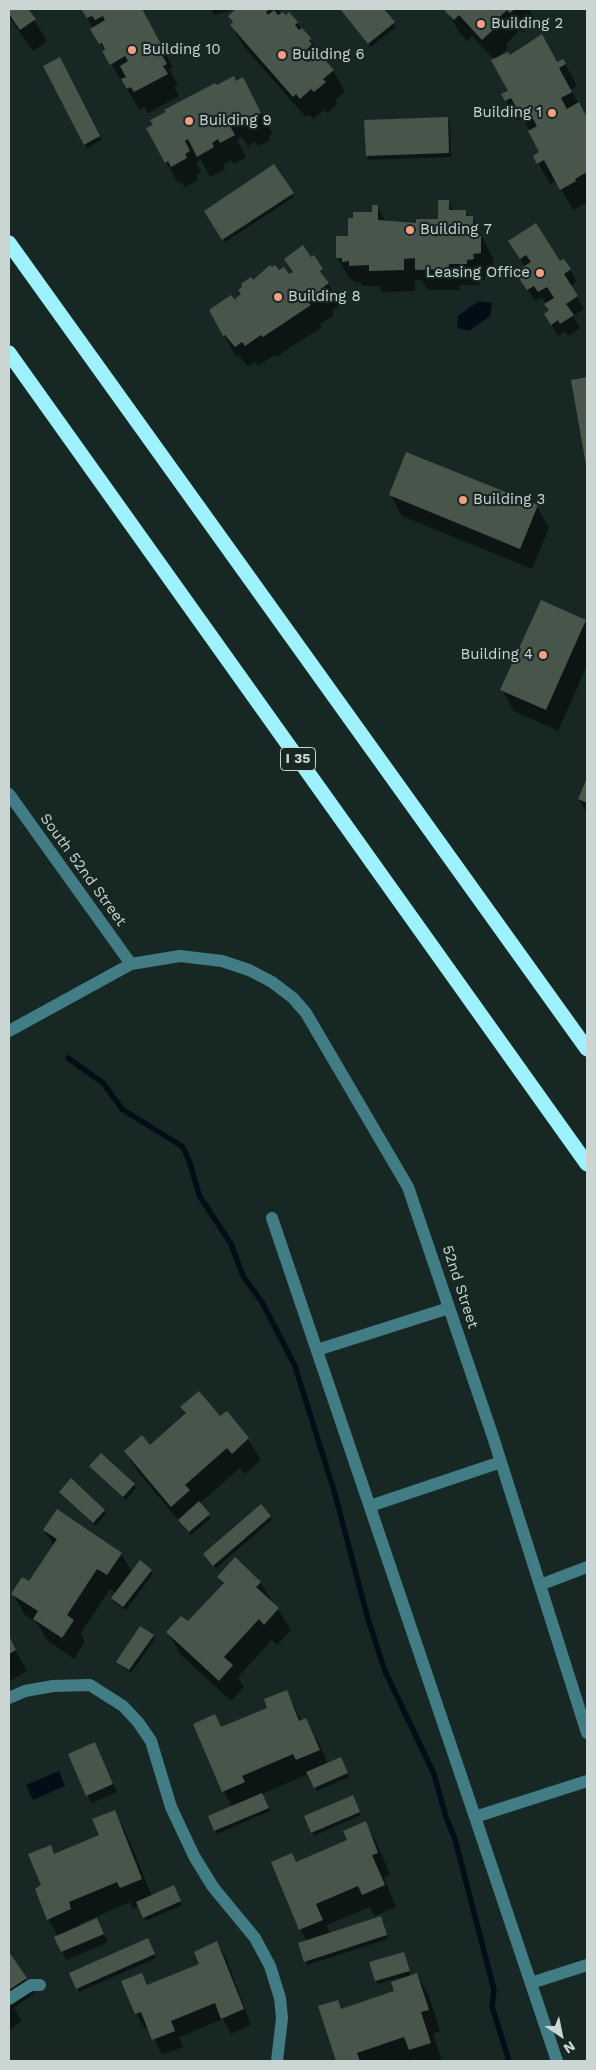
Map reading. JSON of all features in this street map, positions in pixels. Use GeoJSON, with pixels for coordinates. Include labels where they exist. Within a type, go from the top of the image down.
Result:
{"type":"FeatureCollection","features":[{"type":"Feature","properties":{"kind":"highway"},"geometry":{"type":"LineString","coordinates":[[9,243],[587,1049]]}},
{"type":"Feature","properties":{"kind":"highway","name":"I 35"},"geometry":{"type":"LineString","coordinates":[[9,353],[587,1164]]}},
{"type":"Feature","properties":{"kind":"street","name":"South 52nd Street"},"geometry":{"type":"LineString","coordinates":[[9,794],[131,964]]}},
{"type":"Feature","properties":{"kind":"street","name":"52nd Street"},"geometry":{"type":"LineString","coordinates":[[9,1031],[131,964],[180,956],[222,960],[249,970],[272,982],[292,998],[306,1013],[408,1187],[501,1462],[587,1733]]}},
{"type":"Feature","properties":{"kind":"street"},"geometry":{"type":"LineString","coordinates":[[272,1218],[557,2061]]}},
{"type":"Feature","properties":{"kind":"street"},"geometry":{"type":"LineString","coordinates":[[317,1350],[449,1308]]}},
{"type":"Feature","properties":{"kind":"street"},"geometry":{"type":"LineString","coordinates":[[370,1506],[501,1462]]}},
{"type":"Feature","properties":{"kind":"street"},"geometry":{"type":"LineString","coordinates":[[540,1585],[587,1567]]}},
{"type":"Feature","properties":{"kind":"street"},"geometry":{"type":"LineString","coordinates":[[9,1698],[25,1691],[52,1686],[90,1685],[123,1706],[138,1722],[151,1741],[171,1807],[194,1856],[213,1887],[255,1938],[270,1966],[280,1998],[282,2018],[277,2061]]}},
{"type":"Feature","properties":{"kind":"street"},"geometry":{"type":"LineString","coordinates":[[475,1817],[587,1781]]}},
{"type":"Feature","properties":{"kind":"street"},"geometry":{"type":"LineString","coordinates":[[531,1983],[587,1965]]}},
{"type":"Feature","properties":{"kind":"street"},"geometry":{"type":"LineString","coordinates":[[9,1999],[31,1984],[40,1985]]}},
{"type":"Feature","properties":{"kind":"shaded area"},"geometry":{"type":"Polygon","coordinates":[[[479,301],[492,303],[490,316],[469,331],[457,328],[458,316],[479,301]]]}},
{"type":"Feature","properties":{"kind":"shaded area"},"geometry":{"type":"Polygon","coordinates":[[[59,1771],[65,1786],[33,1800],[26,1785],[59,1771]]]}},
{"type":"Feature","properties":{"kind":"building"},"geometry":{"type":"Polygon","coordinates":[[[9,9],[28,9],[36,19],[20,30],[9,14],[9,9]]]}},
{"type":"Feature","properties":{"kind":"building","name":"Building 10"},"geometry":{"type":"Polygon","coordinates":[[[81,9],[142,9],[162,46],[158,48],[167,64],[163,66],[168,74],[134,92],[131,87],[127,89],[121,79],[126,77],[120,66],[128,61],[125,56],[110,65],[102,51],[105,50],[102,43],[99,44],[90,29],[105,20],[103,16],[95,20],[92,16],[87,18],[81,9]]]}},
{"type":"Feature","properties":{"kind":"building","name":"Building 6"},"geometry":{"type":"Polygon","coordinates":[[[236,9],[270,9],[266,12],[268,15],[274,10],[278,15],[283,12],[286,15],[289,12],[298,22],[295,25],[299,30],[302,28],[311,38],[309,41],[312,44],[307,49],[311,53],[305,58],[308,62],[319,53],[334,70],[323,79],[326,82],[314,92],[311,89],[300,99],[296,94],[293,97],[230,25],[233,22],[228,16],[236,9]]]}},
{"type":"Feature","properties":{"kind":"building"},"geometry":{"type":"Polygon","coordinates":[[[340,9],[384,9],[395,22],[368,44],[340,9]]]}},
{"type":"Feature","properties":{"kind":"building","name":"Building 2"},"geometry":{"type":"Polygon","coordinates":[[[447,9],[515,9],[510,13],[507,10],[494,22],[497,26],[482,40],[459,15],[454,20],[445,11],[447,9]]]}},
{"type":"Feature","properties":{"kind":"building","name":"Building 1"},"geometry":{"type":"Polygon","coordinates":[[[542,34],[557,62],[563,59],[566,64],[559,68],[572,92],[561,98],[567,109],[579,102],[587,118],[587,172],[560,190],[544,160],[537,164],[533,156],[539,152],[528,131],[537,126],[532,117],[524,122],[511,98],[505,101],[501,94],[508,91],[491,60],[508,52],[510,55],[542,34]]]}},
{"type":"Feature","properties":{"kind":"building"},"geometry":{"type":"Polygon","coordinates":[[[60,57],[100,136],[84,145],[43,66],[60,57]]]}},
{"type":"Feature","properties":{"kind":"building","name":"Building 9"},"geometry":{"type":"Polygon","coordinates":[[[234,76],[236,81],[243,77],[261,113],[258,115],[259,118],[244,126],[242,122],[234,126],[229,117],[226,119],[235,135],[220,143],[218,139],[212,143],[214,147],[197,157],[188,139],[185,141],[190,151],[185,154],[187,158],[171,167],[168,161],[165,163],[146,128],[153,125],[150,120],[166,112],[164,110],[215,83],[217,85],[234,76]]]}},
{"type":"Feature","properties":{"kind":"building"},"geometry":{"type":"Polygon","coordinates":[[[448,117],[449,153],[366,156],[364,120],[448,117]]]}},
{"type":"Feature","properties":{"kind":"building"},"geometry":{"type":"Polygon","coordinates":[[[274,164],[294,193],[222,240],[204,211],[274,164]]]}},
{"type":"Feature","properties":{"kind":"building","name":"Building 7"},"geometry":{"type":"Polygon","coordinates":[[[438,200],[449,200],[449,210],[466,210],[466,216],[473,216],[473,236],[481,236],[481,253],[473,254],[474,259],[467,260],[467,264],[449,264],[448,269],[415,270],[415,258],[404,259],[404,270],[369,271],[369,265],[349,266],[349,261],[342,262],[342,258],[336,258],[336,236],[348,236],[348,218],[353,218],[353,212],[372,212],[372,205],[378,205],[378,220],[416,223],[416,219],[438,219],[438,200]]]}},
{"type":"Feature","properties":{"kind":"building","name":"Leasing Office"},"geometry":{"type":"Polygon","coordinates":[[[536,223],[560,261],[564,259],[571,269],[564,274],[578,296],[566,304],[574,315],[560,324],[558,320],[551,325],[544,314],[549,310],[544,304],[554,298],[547,287],[538,292],[534,286],[527,290],[515,272],[531,262],[526,255],[520,259],[508,241],[536,223]]]}},
{"type":"Feature","properties":{"kind":"building","name":"Building 8"},"geometry":{"type":"Polygon","coordinates":[[[303,245],[311,257],[314,255],[323,269],[320,271],[329,283],[321,289],[323,293],[309,303],[311,305],[263,337],[261,335],[245,346],[242,342],[235,347],[225,335],[223,336],[209,310],[231,295],[240,306],[235,299],[241,294],[238,290],[242,287],[241,284],[251,277],[253,280],[270,265],[272,267],[275,265],[279,270],[284,267],[289,274],[293,272],[284,259],[303,245]]]}},
{"type":"Feature","properties":{"kind":"building"},"geometry":{"type":"Polygon","coordinates":[[[587,377],[587,464],[586,465],[571,380],[587,377]]]}},
{"type":"Feature","properties":{"kind":"building","name":"Building 3"},"geometry":{"type":"Polygon","coordinates":[[[406,452],[538,505],[520,549],[389,495],[406,452]]]}},
{"type":"Feature","properties":{"kind":"building","name":"Building 4"},"geometry":{"type":"Polygon","coordinates":[[[541,600],[586,620],[546,710],[500,690],[541,600]]]}},
{"type":"Feature","properties":{"kind":"building"},"geometry":{"type":"Polygon","coordinates":[[[587,778],[587,803],[578,799],[587,778]]]}},
{"type":"Feature","properties":{"kind":"building"},"geometry":{"type":"Polygon","coordinates":[[[199,1391],[220,1416],[227,1411],[249,1438],[232,1454],[227,1448],[185,1485],[190,1490],[171,1507],[124,1451],[142,1435],[150,1445],[186,1413],[180,1407],[199,1391]]]}},
{"type":"Feature","properties":{"kind":"building"},"geometry":{"type":"Polygon","coordinates":[[[101,1453],[135,1484],[123,1497],[89,1466],[101,1453]]]}},
{"type":"Feature","properties":{"kind":"building"},"geometry":{"type":"Polygon","coordinates":[[[71,1478],[105,1510],[93,1523],[59,1492],[71,1478]]]}},
{"type":"Feature","properties":{"kind":"building"},"geometry":{"type":"Polygon","coordinates":[[[199,1501],[210,1514],[189,1532],[178,1520],[199,1501]]]}},
{"type":"Feature","properties":{"kind":"building"},"geometry":{"type":"Polygon","coordinates":[[[261,1504],[271,1516],[213,1566],[203,1554],[261,1504]]]}},
{"type":"Feature","properties":{"kind":"building"},"geometry":{"type":"Polygon","coordinates":[[[57,1509],[122,1553],[107,1575],[97,1569],[67,1615],[74,1620],[62,1638],[33,1619],[38,1611],[11,1594],[22,1577],[29,1581],[57,1539],[43,1530],[57,1509]]]}},
{"type":"Feature","properties":{"kind":"building"},"geometry":{"type":"Polygon","coordinates":[[[235,1557],[261,1582],[256,1587],[279,1608],[264,1625],[259,1619],[224,1657],[233,1665],[219,1681],[166,1632],[181,1616],[188,1621],[224,1583],[217,1577],[235,1557]]]}},
{"type":"Feature","properties":{"kind":"building"},"geometry":{"type":"Polygon","coordinates":[[[140,1560],[152,1570],[123,1607],[111,1598],[140,1560]]]}},
{"type":"Feature","properties":{"kind":"building"},"geometry":{"type":"Polygon","coordinates":[[[140,1626],[154,1635],[129,1670],[116,1662],[140,1626]]]}},
{"type":"Feature","properties":{"kind":"building"},"geometry":{"type":"Polygon","coordinates":[[[9,1636],[16,1650],[9,1654],[9,1636]]]}},
{"type":"Feature","properties":{"kind":"building"},"geometry":{"type":"Polygon","coordinates":[[[287,1690],[299,1721],[306,1718],[320,1750],[296,1760],[293,1754],[242,1776],[245,1782],[222,1792],[193,1724],[215,1714],[221,1727],[267,1708],[264,1699],[287,1690]]]}},
{"type":"Feature","properties":{"kind":"building"},"geometry":{"type":"Polygon","coordinates":[[[95,1742],[113,1784],[86,1796],[68,1754],[95,1742]]]}},
{"type":"Feature","properties":{"kind":"building"},"geometry":{"type":"Polygon","coordinates":[[[341,1757],[348,1773],[314,1788],[306,1772],[341,1757]]]}},
{"type":"Feature","properties":{"kind":"building"},"geometry":{"type":"Polygon","coordinates":[[[262,1793],[269,1808],[214,1831],[208,1816],[262,1793]]]}},
{"type":"Feature","properties":{"kind":"building"},"geometry":{"type":"Polygon","coordinates":[[[353,1795],[360,1812],[311,1833],[304,1816],[353,1795]]]}},
{"type":"Feature","properties":{"kind":"building"},"geometry":{"type":"Polygon","coordinates":[[[115,1810],[142,1879],[120,1888],[117,1882],[69,1902],[71,1909],[47,1920],[35,1889],[41,1885],[28,1854],[51,1845],[54,1854],[99,1835],[92,1819],[115,1810]]]}},
{"type":"Feature","properties":{"kind":"building"},"geometry":{"type":"Polygon","coordinates":[[[366,1821],[378,1853],[372,1855],[385,1885],[362,1895],[358,1886],[316,1904],[323,1920],[299,1930],[271,1862],[292,1853],[296,1862],[347,1840],[343,1831],[366,1821]]]}},
{"type":"Feature","properties":{"kind":"building"},"geometry":{"type":"Polygon","coordinates":[[[174,1885],[181,1901],[143,1918],[136,1902],[174,1885]]]}},
{"type":"Feature","properties":{"kind":"building"},"geometry":{"type":"Polygon","coordinates":[[[381,1916],[387,1935],[304,1962],[298,1943],[381,1916]]]}},
{"type":"Feature","properties":{"kind":"building"},"geometry":{"type":"Polygon","coordinates":[[[97,1918],[104,1934],[61,1952],[54,1937],[97,1918]]]}},
{"type":"Feature","properties":{"kind":"building"},"geometry":{"type":"Polygon","coordinates":[[[148,1938],[155,1954],[76,1989],[69,1973],[148,1938]]]}},
{"type":"Feature","properties":{"kind":"building"},"geometry":{"type":"Polygon","coordinates":[[[217,1941],[244,2009],[221,2019],[215,2003],[171,2021],[175,2031],[152,2040],[141,2012],[135,2014],[121,1981],[142,1973],[147,1985],[199,1964],[194,1952],[217,1941]]]}},
{"type":"Feature","properties":{"kind":"building"},"geometry":{"type":"Polygon","coordinates":[[[9,1952],[27,1978],[9,1990],[9,1952]]]}},
{"type":"Feature","properties":{"kind":"building"},"geometry":{"type":"Polygon","coordinates":[[[404,1952],[410,1971],[375,1981],[369,1962],[404,1952]]]}},
{"type":"Feature","properties":{"kind":"building"},"geometry":{"type":"Polygon","coordinates":[[[417,1973],[429,2010],[421,2012],[431,2043],[409,2050],[404,2037],[357,2053],[360,2061],[336,2061],[318,2006],[338,2000],[341,2009],[394,1991],[391,1982],[417,1973]]]}},
{"type":"Feature","properties":{"kind":"waterway"},"geometry":{"type":"LineString","coordinates":[[68,1058],[103,1083],[122,1109],[183,1147],[190,1163],[199,1195],[231,1244],[243,1276],[262,1302],[295,1366],[335,1494],[368,1619],[385,1671],[434,1774],[446,1817],[455,1839],[494,1990],[492,2006],[509,2061]]}},
{"type":"Feature","properties":{"kind":"place","name":"Building 2"},"geometry":{"type":"Point","coordinates":[481,24]}},
{"type":"Feature","properties":{"kind":"place","name":"Building 10"},"geometry":{"type":"Point","coordinates":[132,50]}},
{"type":"Feature","properties":{"kind":"place","name":"Building 6"},"geometry":{"type":"Point","coordinates":[282,55]}},
{"type":"Feature","properties":{"kind":"place","name":"Building 1"},"geometry":{"type":"Point","coordinates":[552,113]}},
{"type":"Feature","properties":{"kind":"place","name":"Building 9"},"geometry":{"type":"Point","coordinates":[189,121]}},
{"type":"Feature","properties":{"kind":"place","name":"Building 7"},"geometry":{"type":"Point","coordinates":[410,230]}},
{"type":"Feature","properties":{"kind":"place","name":"Leasing Office"},"geometry":{"type":"Point","coordinates":[540,273]}},
{"type":"Feature","properties":{"kind":"place","name":"Building 8"},"geometry":{"type":"Point","coordinates":[278,297]}},
{"type":"Feature","properties":{"kind":"place","name":"Building 3"},"geometry":{"type":"Point","coordinates":[463,500]}},
{"type":"Feature","properties":{"kind":"place","name":"Building 4"},"geometry":{"type":"Point","coordinates":[543,655]}}]}
